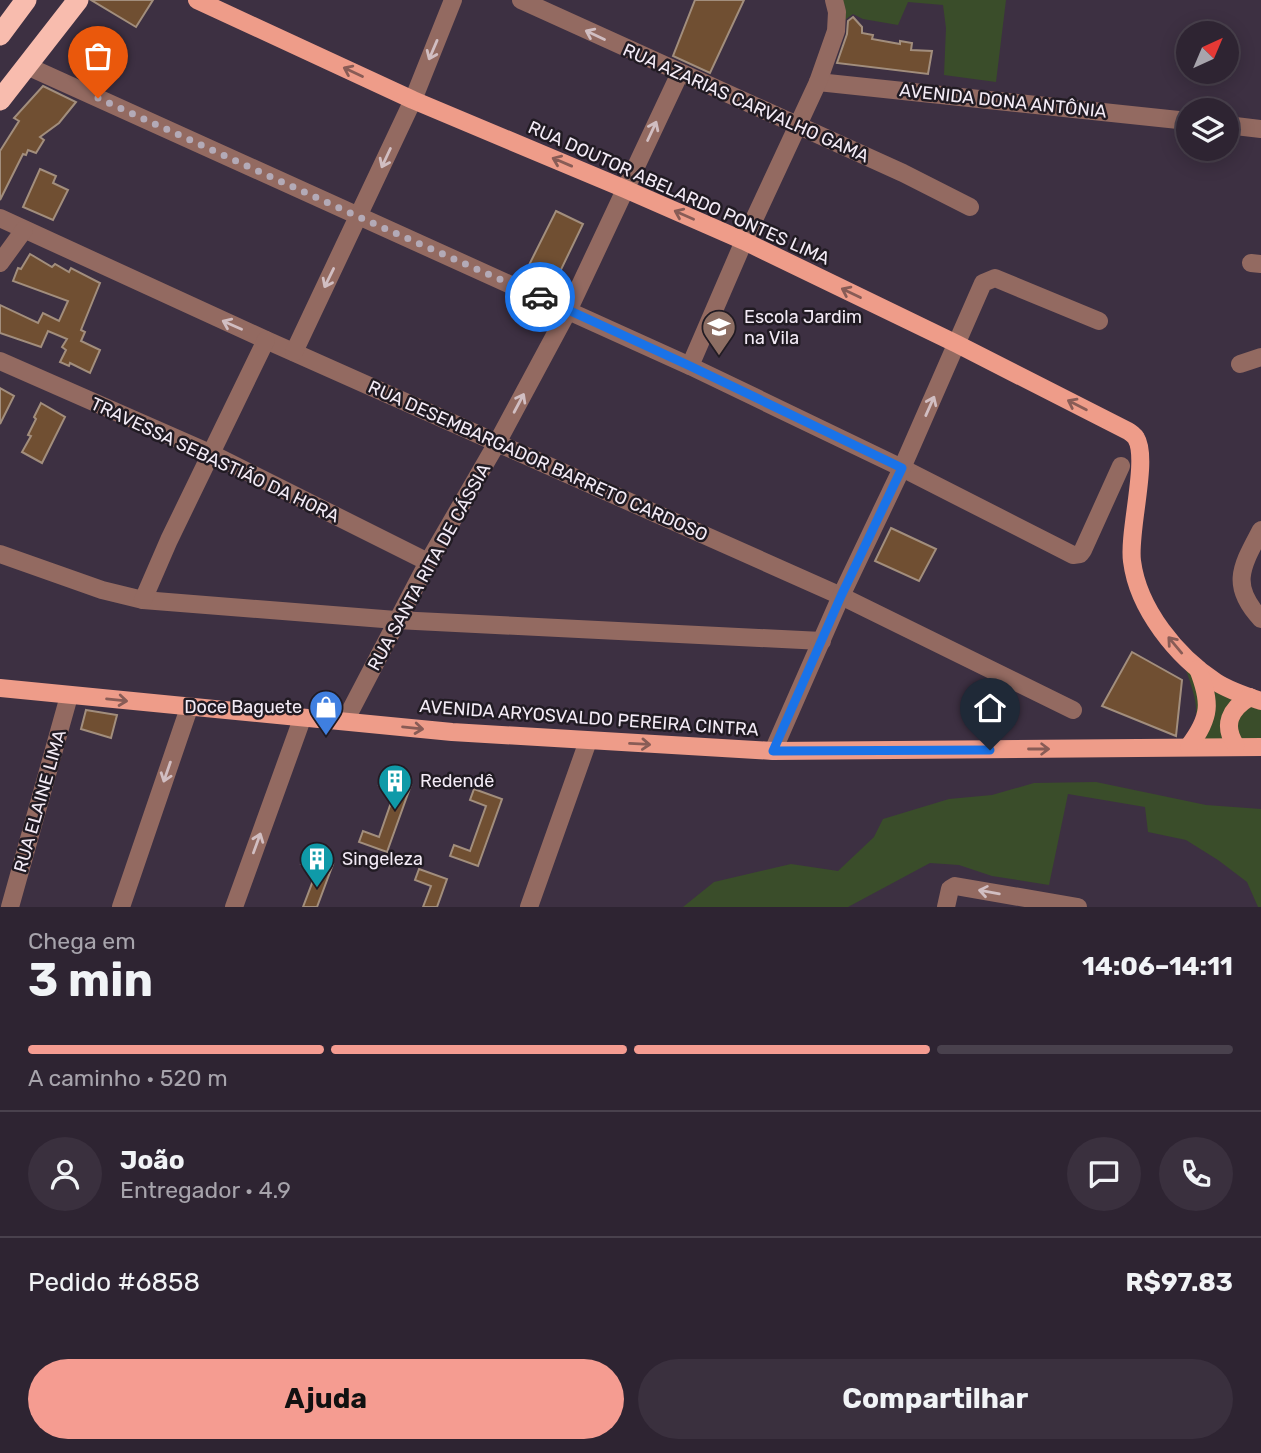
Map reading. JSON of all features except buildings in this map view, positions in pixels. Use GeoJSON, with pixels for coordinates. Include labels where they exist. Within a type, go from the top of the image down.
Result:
{"type":"FeatureCollection","features":[{"type":"Feature","properties":{"kind":"highway"},"geometry":{"type":"LineString","coordinates":[[0,35],[26,0]]}},
{"type":"Feature","properties":{"kind":"highway"},"geometry":{"type":"LineString","coordinates":[[0,100],[78,0]]}},
{"type":"Feature","properties":{"kind":"main road","name":"RUA DOUTOR ABELARDO PONTES LIMA"},"geometry":{"type":"LineString","coordinates":[[197,0],[413,100],[625,188],[744,241],[957,344],[1128,431],[1136,438],[1139,449],[1131,537],[1132,563],[1137,583],[1156,621],[1198,669]]}},
{"type":"Feature","properties":{"kind":"main road"},"geometry":{"type":"LineString","coordinates":[[1198,669],[1217,682],[1255,699]]}},
{"type":"Feature","properties":{"kind":"main road"},"geometry":{"type":"LineString","coordinates":[[1189,746],[1208,712],[1208,698],[1198,669]]}},
{"type":"Feature","properties":{"kind":"main road","name":"AVENIDA ARYOSVALDO PEREIRA CINTRA"},"geometry":{"type":"LineString","coordinates":[[0,688],[452,732],[773,751],[1261,747]]}},
{"type":"Feature","properties":{"kind":"main road"},"geometry":{"type":"LineString","coordinates":[[1236,746],[1228,731],[1230,715],[1235,707],[1255,699]]}},
{"type":"Feature","properties":{"kind":"street","name":"RUA AZARIAS CARVALHO GAMA"},"geometry":{"type":"LineString","coordinates":[[521,0],[903,173],[970,207]]}},
{"type":"Feature","properties":{"kind":"street"},"geometry":{"type":"LineString","coordinates":[[690,366],[744,241],[818,82],[835,31],[837,12],[834,0]]}},
{"type":"Feature","properties":{"kind":"street"},"geometry":{"type":"LineString","coordinates":[[294,352],[413,100],[448,2]]}},
{"type":"Feature","properties":{"kind":"street"},"geometry":{"type":"LineString","coordinates":[[26,66],[569,309],[902,468],[1073,555],[1080,554],[1121,466]]}},
{"type":"Feature","properties":{"kind":"street","name":"RUA SANTA RITA DE CÁSSIA"},"geometry":{"type":"LineString","coordinates":[[345,721],[428,562],[497,443],[569,309],[680,74]]}},
{"type":"Feature","properties":{"kind":"street","name":"AVENIDA DONA ANTÔNIA"},"geometry":{"type":"LineString","coordinates":[[818,82],[1176,120]]}},
{"type":"Feature","properties":{"kind":"street"},"geometry":{"type":"LineString","coordinates":[[1239,126],[1261,129]]}},
{"type":"Feature","properties":{"kind":"street","name":"RUA DESEMBARGADOR BARRETO CARDOSO"},"geometry":{"type":"LineString","coordinates":[[0,218],[266,340],[841,596],[1073,710]]}},
{"type":"Feature","properties":{"kind":"street"},"geometry":{"type":"LineString","coordinates":[[0,263],[24,230]]}},
{"type":"Feature","properties":{"kind":"street"},"geometry":{"type":"LineString","coordinates":[[773,751],[841,596],[902,468],[980,287],[989,279],[995,278],[1100,321]]}},
{"type":"Feature","properties":{"kind":"street"},"geometry":{"type":"LineString","coordinates":[[143,600],[169,540],[266,340]]}},
{"type":"Feature","properties":{"kind":"street"},"geometry":{"type":"LineString","coordinates":[[1240,364],[1261,357]]}},
{"type":"Feature","properties":{"kind":"street","name":"TRAVESSA SEBASTIÃO DA HORA"},"geometry":{"type":"LineString","coordinates":[[0,361],[212,454],[428,562]]}},
{"type":"Feature","properties":{"kind":"street"},"geometry":{"type":"LineString","coordinates":[[1261,530],[1242,566],[1241,578],[1247,601],[1261,620]]}},
{"type":"Feature","properties":{"kind":"street"},"geometry":{"type":"LineString","coordinates":[[0,554],[102,590],[143,600],[397,620],[822,641]]}},
{"type":"Feature","properties":{"kind":"street","name":"RUA ELAINE LIMA"},"geometry":{"type":"LineString","coordinates":[[10,907],[69,696]]}},
{"type":"Feature","properties":{"kind":"street"},"geometry":{"type":"LineString","coordinates":[[121,907],[188,708]]}},
{"type":"Feature","properties":{"kind":"street"},"geometry":{"type":"LineString","coordinates":[[234,907],[302,719]]}},
{"type":"Feature","properties":{"kind":"street"},"geometry":{"type":"LineString","coordinates":[[528,907],[588,741]]}},
{"type":"Feature","properties":{"kind":"street"},"geometry":{"type":"LineString","coordinates":[[946,907],[951,887],[1077,907]]}},
{"type":"Feature","properties":{"kind":"green space"},"geometry":{"type":"Polygon","coordinates":[[[837,0],[1006,0],[996,82],[944,75],[946,28],[943,5],[908,2],[898,25],[863,19],[853,14],[842,22],[837,0]]]}},
{"type":"Feature","properties":{"kind":"green space"},"geometry":{"type":"Polygon","coordinates":[[[1185,667],[1261,704],[1261,743],[1174,744],[1189,734],[1196,719],[1195,701],[1185,667]]]}},
{"type":"Feature","properties":{"kind":"green space"},"geometry":{"type":"Polygon","coordinates":[[[1096,782],[1206,805],[1261,809],[1261,907],[1258,907],[1247,882],[1218,860],[1186,840],[1148,832],[1145,807],[1068,794],[1049,885],[992,876],[959,865],[930,863],[848,907],[683,907],[714,882],[791,864],[838,871],[874,837],[883,819],[949,799],[992,795],[1034,783],[1096,782]]]}},
{"type":"Feature","properties":{"kind":"way so far"},"geometry":{"type":"LineString","coordinates":[[98,98],[540,297]]}},
{"type":"Feature","properties":{"kind":"place","name":"Escola Jardim na Vila"},"geometry":{"type":"Point","coordinates":[719,357]}},
{"type":"Feature","properties":{"kind":"place","name":"Doce Baguete"},"geometry":{"type":"Point","coordinates":[326,737]}},
{"type":"Feature","properties":{"kind":"place","name":"Redendê"},"geometry":{"type":"Point","coordinates":[395,811]}},
{"type":"Feature","properties":{"kind":"place","name":"Singeleza"},"geometry":{"type":"Point","coordinates":[317,889]}},
{"type":"Feature","properties":{"kind":"route"},"geometry":{"type":"LineString","coordinates":[[540,297],[902,468],[841,596],[773,751],[990,750]]}}]}
